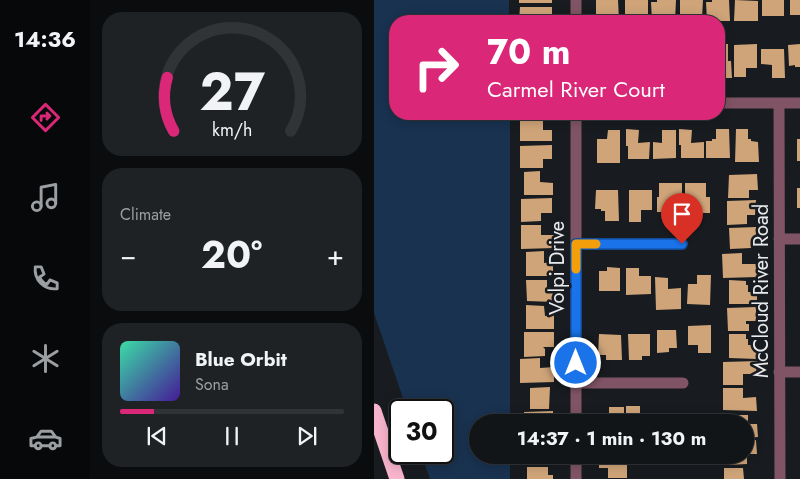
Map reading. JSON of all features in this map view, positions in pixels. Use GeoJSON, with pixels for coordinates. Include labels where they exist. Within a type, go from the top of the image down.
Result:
{"type":"FeatureCollection","features":[{"type":"Feature","properties":{"kind":"highway"},"geometry":{"type":"LineString","coordinates":[[374,411],[378,439],[397,479]]}},
{"type":"Feature","properties":{"kind":"street"},"geometry":{"type":"LineString","coordinates":[[576,0],[576,15]]}},
{"type":"Feature","properties":{"kind":"street"},"geometry":{"type":"LineString","coordinates":[[725,103],[800,103]]}},
{"type":"Feature","properties":{"kind":"street","name":"McCloud River Road"},"geometry":{"type":"LineString","coordinates":[[779,103],[780,479]]}},
{"type":"Feature","properties":{"kind":"street","name":"Volpi Drive"},"geometry":{"type":"LineString","coordinates":[[576,120],[576,414]]}},
{"type":"Feature","properties":{"kind":"street"},"geometry":{"type":"LineString","coordinates":[[780,239],[800,239]]}},
{"type":"Feature","properties":{"kind":"street"},"geometry":{"type":"LineString","coordinates":[[576,244],[682,244]]}},
{"type":"Feature","properties":{"kind":"street"},"geometry":{"type":"LineString","coordinates":[[780,372],[800,372]]}},
{"type":"Feature","properties":{"kind":"street"},"geometry":{"type":"LineString","coordinates":[[576,383],[683,383]]}},
{"type":"Feature","properties":{"kind":"street"},"geometry":{"type":"LineString","coordinates":[[576,464],[576,479]]}},
{"type":"Feature","properties":{"kind":"shaded area"},"geometry":{"type":"Polygon","coordinates":[[[374,0],[509,0],[509,15],[389,15],[389,120],[510,120],[510,414],[469,414],[469,464],[510,464],[510,479],[430,479],[425,464],[454,464],[454,399],[403,399],[374,313],[374,0]]]}},
{"type":"Feature","properties":{"kind":"building"},"geometry":{"type":"Polygon","coordinates":[[[519,0],[552,0],[552,3],[519,3],[519,0]]]}},
{"type":"Feature","properties":{"kind":"building"},"geometry":{"type":"Polygon","coordinates":[[[596,0],[618,0],[619,15],[596,15],[596,0]]]}},
{"type":"Feature","properties":{"kind":"building"},"geometry":{"type":"Polygon","coordinates":[[[625,0],[648,0],[648,15],[625,15],[625,0]]]}},
{"type":"Feature","properties":{"kind":"building"},"geometry":{"type":"Polygon","coordinates":[[[657,0],[676,0],[675,15],[652,15],[651,2],[657,2],[657,0]]]}},
{"type":"Feature","properties":{"kind":"building"},"geometry":{"type":"Polygon","coordinates":[[[680,0],[703,0],[702,15],[680,15],[680,0]]]}},
{"type":"Feature","properties":{"kind":"building"},"geometry":{"type":"Polygon","coordinates":[[[712,0],[729,0],[730,21],[725,21],[725,15],[707,15],[706,2],[712,2],[712,0]]]}},
{"type":"Feature","properties":{"kind":"building"},"geometry":{"type":"Polygon","coordinates":[[[735,0],[758,1],[758,21],[734,21],[735,0]]]}},
{"type":"Feature","properties":{"kind":"building"},"geometry":{"type":"Polygon","coordinates":[[[762,0],[784,0],[784,16],[762,16],[762,0]]]}},
{"type":"Feature","properties":{"kind":"building"},"geometry":{"type":"Polygon","coordinates":[[[790,0],[801,0],[801,15],[790,15],[790,0]]]}},
{"type":"Feature","properties":{"kind":"building"},"geometry":{"type":"Polygon","coordinates":[[[520,7],[552,7],[552,15],[519,15],[520,7]]]}},
{"type":"Feature","properties":{"kind":"building"},"geometry":{"type":"Polygon","coordinates":[[[725,44],[728,44],[728,61],[731,61],[732,78],[725,78],[725,44]]]}},
{"type":"Feature","properties":{"kind":"building"},"geometry":{"type":"Polygon","coordinates":[[[757,44],[757,68],[746,68],[746,77],[734,77],[734,45],[757,44]]]}},
{"type":"Feature","properties":{"kind":"building"},"geometry":{"type":"Polygon","coordinates":[[[801,44],[801,67],[789,66],[788,45],[801,44]]]}},
{"type":"Feature","properties":{"kind":"building"},"geometry":{"type":"Polygon","coordinates":[[[761,49],[784,49],[785,78],[772,78],[772,65],[761,64],[761,49]]]}},
{"type":"Feature","properties":{"kind":"building"},"geometry":{"type":"Polygon","coordinates":[[[520,120],[543,120],[543,130],[552,130],[552,141],[520,141],[520,120]]]}},
{"type":"Feature","properties":{"kind":"building"},"geometry":{"type":"Polygon","coordinates":[[[626,129],[639,130],[638,143],[650,142],[649,159],[628,159],[626,129]]]}},
{"type":"Feature","properties":{"kind":"building"},"geometry":{"type":"Polygon","coordinates":[[[679,129],[692,130],[691,143],[704,142],[704,158],[681,158],[679,129]]]}},
{"type":"Feature","properties":{"kind":"building"},"geometry":{"type":"Polygon","coordinates":[[[716,129],[729,129],[730,158],[706,158],[706,141],[716,139],[716,129]]]}},
{"type":"Feature","properties":{"kind":"building"},"geometry":{"type":"Polygon","coordinates":[[[736,129],[748,129],[748,139],[758,142],[759,162],[735,162],[736,129]]]}},
{"type":"Feature","properties":{"kind":"building"},"geometry":{"type":"Polygon","coordinates":[[[608,130],[620,130],[620,163],[597,163],[597,139],[607,139],[608,130]]]}},
{"type":"Feature","properties":{"kind":"building"},"geometry":{"type":"Polygon","coordinates":[[[662,130],[676,130],[676,158],[653,159],[653,142],[662,143],[662,130]]]}},
{"type":"Feature","properties":{"kind":"building"},"geometry":{"type":"Polygon","coordinates":[[[797,139],[801,139],[801,161],[797,161],[797,139]]]}},
{"type":"Feature","properties":{"kind":"building"},"geometry":{"type":"Polygon","coordinates":[[[552,145],[552,159],[543,159],[543,168],[520,168],[520,146],[552,145]]]}},
{"type":"Feature","properties":{"kind":"building"},"geometry":{"type":"Polygon","coordinates":[[[540,171],[540,182],[553,183],[553,195],[524,195],[524,172],[540,171]]]}},
{"type":"Feature","properties":{"kind":"building"},"geometry":{"type":"Polygon","coordinates":[[[757,174],[758,190],[749,190],[749,198],[728,198],[729,175],[757,174]]]}},
{"type":"Feature","properties":{"kind":"building"},"geometry":{"type":"Polygon","coordinates":[[[659,183],[682,183],[682,199],[671,199],[671,212],[657,212],[659,183]]]}},
{"type":"Feature","properties":{"kind":"building"},"geometry":{"type":"Polygon","coordinates":[[[685,183],[706,183],[706,197],[710,197],[710,213],[695,213],[695,201],[685,201],[685,183]]]}},
{"type":"Feature","properties":{"kind":"building"},"geometry":{"type":"Polygon","coordinates":[[[797,188],[801,188],[801,208],[797,208],[797,188]]]}},
{"type":"Feature","properties":{"kind":"building"},"geometry":{"type":"Polygon","coordinates":[[[596,190],[618,190],[619,221],[605,221],[605,211],[595,209],[596,190]]]}},
{"type":"Feature","properties":{"kind":"building"},"geometry":{"type":"Polygon","coordinates":[[[629,190],[652,190],[652,210],[641,210],[641,222],[629,222],[629,190]]]}},
{"type":"Feature","properties":{"kind":"building"},"geometry":{"type":"Polygon","coordinates":[[[552,198],[552,213],[541,213],[541,221],[521,222],[521,199],[552,198]]]}},
{"type":"Feature","properties":{"kind":"building"},"geometry":{"type":"Polygon","coordinates":[[[756,200],[755,215],[747,215],[747,224],[727,225],[727,201],[756,200]]]}},
{"type":"Feature","properties":{"kind":"building"},"geometry":{"type":"Polygon","coordinates":[[[521,225],[541,225],[541,235],[555,235],[555,248],[521,249],[521,225]]]}},
{"type":"Feature","properties":{"kind":"building"},"geometry":{"type":"Polygon","coordinates":[[[756,227],[756,241],[751,241],[751,248],[730,249],[729,228],[756,227]]]}},
{"type":"Feature","properties":{"kind":"building"},"geometry":{"type":"Polygon","coordinates":[[[544,251],[544,263],[553,262],[553,276],[526,276],[526,252],[544,251]]]}},
{"type":"Feature","properties":{"kind":"building"},"geometry":{"type":"Polygon","coordinates":[[[742,253],[742,264],[756,264],[757,277],[723,278],[722,254],[742,253]]]}},
{"type":"Feature","properties":{"kind":"building"},"geometry":{"type":"Polygon","coordinates":[[[607,267],[620,268],[620,291],[599,291],[599,271],[607,271],[607,267]]]}},
{"type":"Feature","properties":{"kind":"building"},"geometry":{"type":"Polygon","coordinates":[[[626,268],[639,268],[639,276],[651,276],[651,294],[626,295],[626,268]]]}},
{"type":"Feature","properties":{"kind":"building"},"geometry":{"type":"Polygon","coordinates":[[[697,275],[711,275],[710,305],[687,304],[688,284],[697,284],[697,275]]]}},
{"type":"Feature","properties":{"kind":"building"},"geometry":{"type":"Polygon","coordinates":[[[655,277],[668,278],[668,289],[681,288],[681,309],[656,310],[655,277]]]}},
{"type":"Feature","properties":{"kind":"building"},"geometry":{"type":"Polygon","coordinates":[[[526,280],[547,280],[547,289],[552,288],[554,302],[527,301],[526,280]]]}},
{"type":"Feature","properties":{"kind":"building"},"geometry":{"type":"Polygon","coordinates":[[[729,280],[746,281],[748,292],[757,292],[757,304],[729,304],[729,280]]]}},
{"type":"Feature","properties":{"kind":"building"},"geometry":{"type":"Polygon","coordinates":[[[526,305],[544,306],[545,316],[554,315],[554,329],[526,329],[526,305]]]}},
{"type":"Feature","properties":{"kind":"building"},"geometry":{"type":"Polygon","coordinates":[[[756,307],[756,321],[746,321],[746,324],[749,324],[749,331],[728,331],[727,308],[756,307]]]}},
{"type":"Feature","properties":{"kind":"building"},"geometry":{"type":"Polygon","coordinates":[[[711,325],[711,353],[698,353],[698,345],[688,345],[688,326],[711,325]]]}},
{"type":"Feature","properties":{"kind":"building"},"geometry":{"type":"Polygon","coordinates":[[[657,330],[676,330],[677,348],[669,348],[669,352],[657,353],[657,330]]]}},
{"type":"Feature","properties":{"kind":"building"},"geometry":{"type":"Polygon","coordinates":[[[524,332],[554,332],[554,347],[543,347],[545,349],[545,356],[524,357],[524,332]]]}},
{"type":"Feature","properties":{"kind":"building"},"geometry":{"type":"Polygon","coordinates":[[[599,334],[621,335],[622,360],[606,360],[606,355],[598,355],[599,334]]]}},
{"type":"Feature","properties":{"kind":"building"},"geometry":{"type":"Polygon","coordinates":[[[628,334],[650,334],[650,356],[642,356],[642,360],[629,360],[628,334]]]}},
{"type":"Feature","properties":{"kind":"building"},"geometry":{"type":"Polygon","coordinates":[[[729,334],[746,334],[748,345],[757,345],[757,359],[729,358],[729,334]]]}},
{"type":"Feature","properties":{"kind":"building"},"geometry":{"type":"Polygon","coordinates":[[[540,358],[540,368],[554,367],[554,382],[520,383],[520,359],[540,358]]]}},
{"type":"Feature","properties":{"kind":"building"},"geometry":{"type":"Polygon","coordinates":[[[757,361],[756,374],[743,374],[743,385],[723,385],[723,362],[757,361]]]}},
{"type":"Feature","properties":{"kind":"building"},"geometry":{"type":"Polygon","coordinates":[[[550,387],[549,409],[530,409],[530,388],[550,387]]]}},
{"type":"Feature","properties":{"kind":"building"},"geometry":{"type":"Polygon","coordinates":[[[723,388],[743,388],[743,398],[756,397],[757,411],[723,410],[723,388]]]}},
{"type":"Feature","properties":{"kind":"building"},"geometry":{"type":"Polygon","coordinates":[[[626,406],[640,406],[640,414],[626,414],[626,406]]]}},
{"type":"Feature","properties":{"kind":"building"},"geometry":{"type":"Polygon","coordinates":[[[609,407],[624,407],[624,414],[609,414],[609,407]]]}},
{"type":"Feature","properties":{"kind":"building"},"geometry":{"type":"Polygon","coordinates":[[[553,411],[553,414],[524,414],[524,412],[553,411]]]}},
{"type":"Feature","properties":{"kind":"building"},"geometry":{"type":"Polygon","coordinates":[[[754,424],[757,424],[758,437],[754,437],[754,424]]]}},
{"type":"Feature","properties":{"kind":"building"},"geometry":{"type":"Polygon","coordinates":[[[754,440],[756,440],[757,454],[754,454],[754,440]]]}},
{"type":"Feature","properties":{"kind":"building"},"geometry":{"type":"Polygon","coordinates":[[[599,464],[627,464],[627,478],[608,478],[608,468],[599,468],[599,464]]]}},
{"type":"Feature","properties":{"kind":"building"},"geometry":{"type":"Polygon","coordinates":[[[527,467],[548,467],[548,475],[553,475],[553,479],[527,479],[527,467]]]}},
{"type":"Feature","properties":{"kind":"building"},"geometry":{"type":"Polygon","coordinates":[[[724,468],[743,468],[744,479],[724,479],[724,468]]]}},
{"type":"Feature","properties":{"kind":"slow traffic"},"geometry":{"type":"LineString","coordinates":[[576,269],[576,244],[596,244]]}},
{"type":"Feature","properties":{"kind":"route"},"geometry":{"type":"LineString","coordinates":[[576,363],[576,244],[682,244]]}}]}
